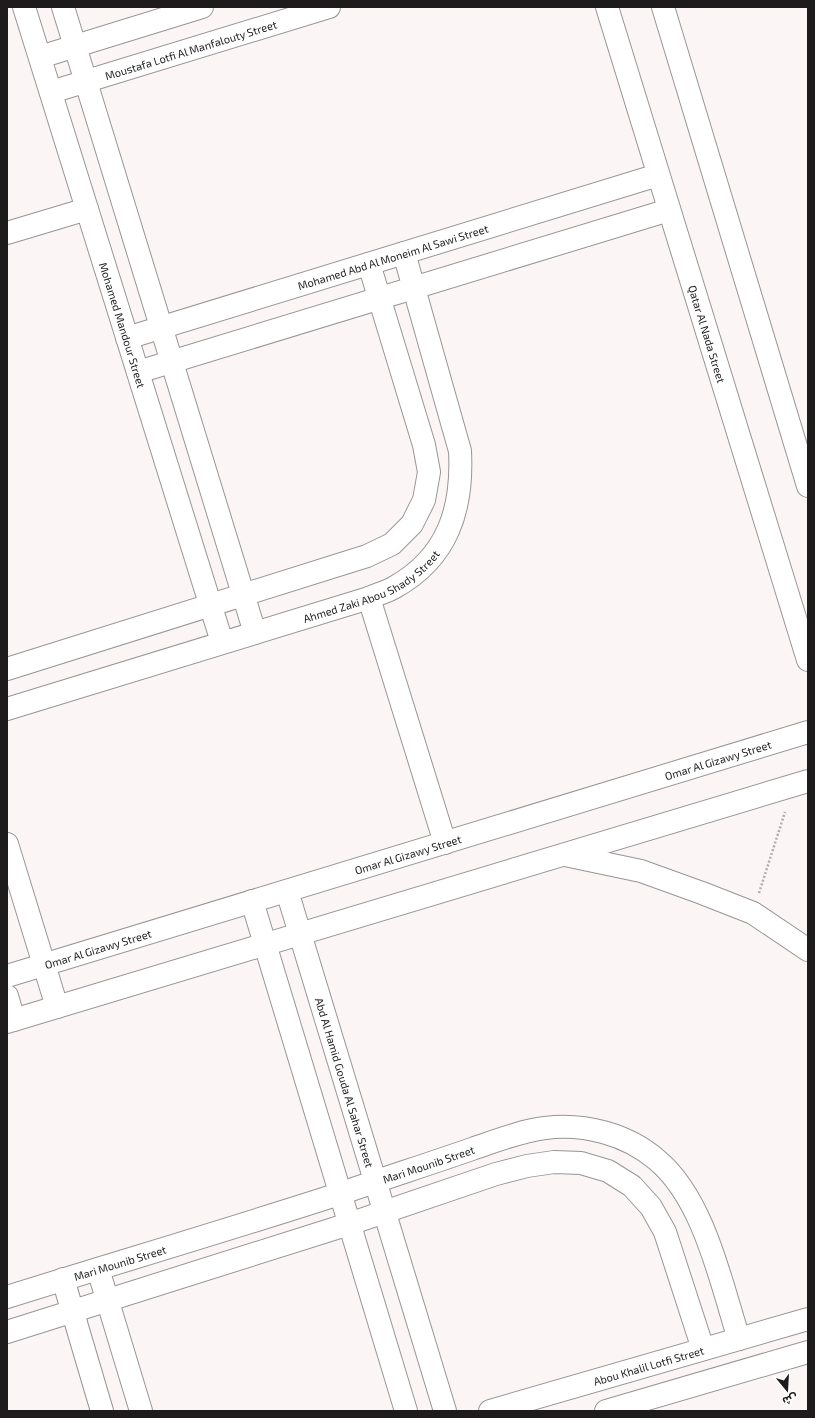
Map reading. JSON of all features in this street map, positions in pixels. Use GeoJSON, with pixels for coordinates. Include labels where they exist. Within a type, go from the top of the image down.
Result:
{"type":"FeatureCollection","features":[{"type":"Feature","properties":{"kind":"street","name":"Mohamed Mandour Street"},"geometry":{"type":"LineString","coordinates":[[24,7],[222,642]]}},
{"type":"Feature","properties":{"kind":"street"},"geometry":{"type":"LineString","coordinates":[[63,7],[255,632]]}},
{"type":"Feature","properties":{"kind":"street"},"geometry":{"type":"LineString","coordinates":[[40,57],[202,7]]}},
{"type":"Feature","properties":{"kind":"street","name":"Moustafa Lotfi Al Manfalouty Street"},"geometry":{"type":"LineString","coordinates":[[51,92],[291,12],[329,7]]}},
{"type":"Feature","properties":{"kind":"street","name":"Qatar Al Nada Street"},"geometry":{"type":"LineString","coordinates":[[607,7],[808,660]]}},
{"type":"Feature","properties":{"kind":"street"},"geometry":{"type":"LineString","coordinates":[[663,7],[808,486]]}},
{"type":"Feature","properties":{"kind":"street","name":"Mohamed Abd Al Moneim Al Sawi Street"},"geometry":{"type":"LineString","coordinates":[[127,338],[658,175]]}},
{"type":"Feature","properties":{"kind":"street"},"geometry":{"type":"LineString","coordinates":[[7,233],[87,209]]}},
{"type":"Feature","properties":{"kind":"street"},"geometry":{"type":"LineString","coordinates":[[138,372],[669,210]]}},
{"type":"Feature","properties":{"kind":"street","name":"Ahmed Zaki Abou Shady Street"},"geometry":{"type":"LineString","coordinates":[[7,709],[369,598],[394,587],[416,572],[435,553],[449,530],[458,504],[462,478],[460,451],[404,253]]}},
{"type":"Feature","properties":{"kind":"street"},"geometry":{"type":"LineString","coordinates":[[7,669],[367,556],[392,544],[412,524],[424,500],[429,472],[424,445],[369,264]]}},
{"type":"Feature","properties":{"kind":"street"},"geometry":{"type":"LineString","coordinates":[[369,598],[445,842]]}},
{"type":"Feature","properties":{"kind":"street","name":"Omar Al Gizawy Street"},"geometry":{"type":"LineString","coordinates":[[7,976],[808,732]]}},
{"type":"Feature","properties":{"kind":"street"},"geometry":{"type":"LineString","coordinates":[[7,996],[11,1021],[801,783]]}},
{"type":"Feature","properties":{"kind":"street"},"geometry":{"type":"LineString","coordinates":[[7,844],[57,1007]]}},
{"type":"Feature","properties":{"kind":"street"},"geometry":{"type":"LineString","coordinates":[[562,854],[641,871],[753,913],[808,950]]}},
{"type":"Feature","properties":{"kind":"street","name":"Abd Al Hamid Gouda Al Sahar Street"},"geometry":{"type":"LineString","coordinates":[[287,891],[445,1411]]}},
{"type":"Feature","properties":{"kind":"street"},"geometry":{"type":"LineString","coordinates":[[252,901],[406,1411]]}},
{"type":"Feature","properties":{"kind":"street","name":"Mari Mounib Street"},"geometry":{"type":"LineString","coordinates":[[7,1297],[340,1193],[508,1137],[544,1128],[574,1127],[604,1132],[632,1143],[658,1160],[678,1182],[694,1207],[705,1234],[739,1339]]}},
{"type":"Feature","properties":{"kind":"street"},"geometry":{"type":"LineString","coordinates":[[7,1332],[384,1213],[527,1166],[554,1162],[581,1163],[608,1171],[632,1186],[652,1207],[665,1232],[703,1349]]}},
{"type":"Feature","properties":{"kind":"street"},"geometry":{"type":"LineString","coordinates":[[98,1268],[141,1411]]}},
{"type":"Feature","properties":{"kind":"street"},"geometry":{"type":"LineString","coordinates":[[63,1279],[102,1411]]}},
{"type":"Feature","properties":{"kind":"street","name":"Abou Khalil Lotfi Street"},"geometry":{"type":"LineString","coordinates":[[490,1411],[808,1319]]}},
{"type":"Feature","properties":{"kind":"street"},"geometry":{"type":"LineString","coordinates":[[606,1411],[808,1352]]}},
{"type":"Feature","properties":{"kind":"path"},"geometry":{"type":"LineString","coordinates":[[753,913],[801,783]]}}]}
